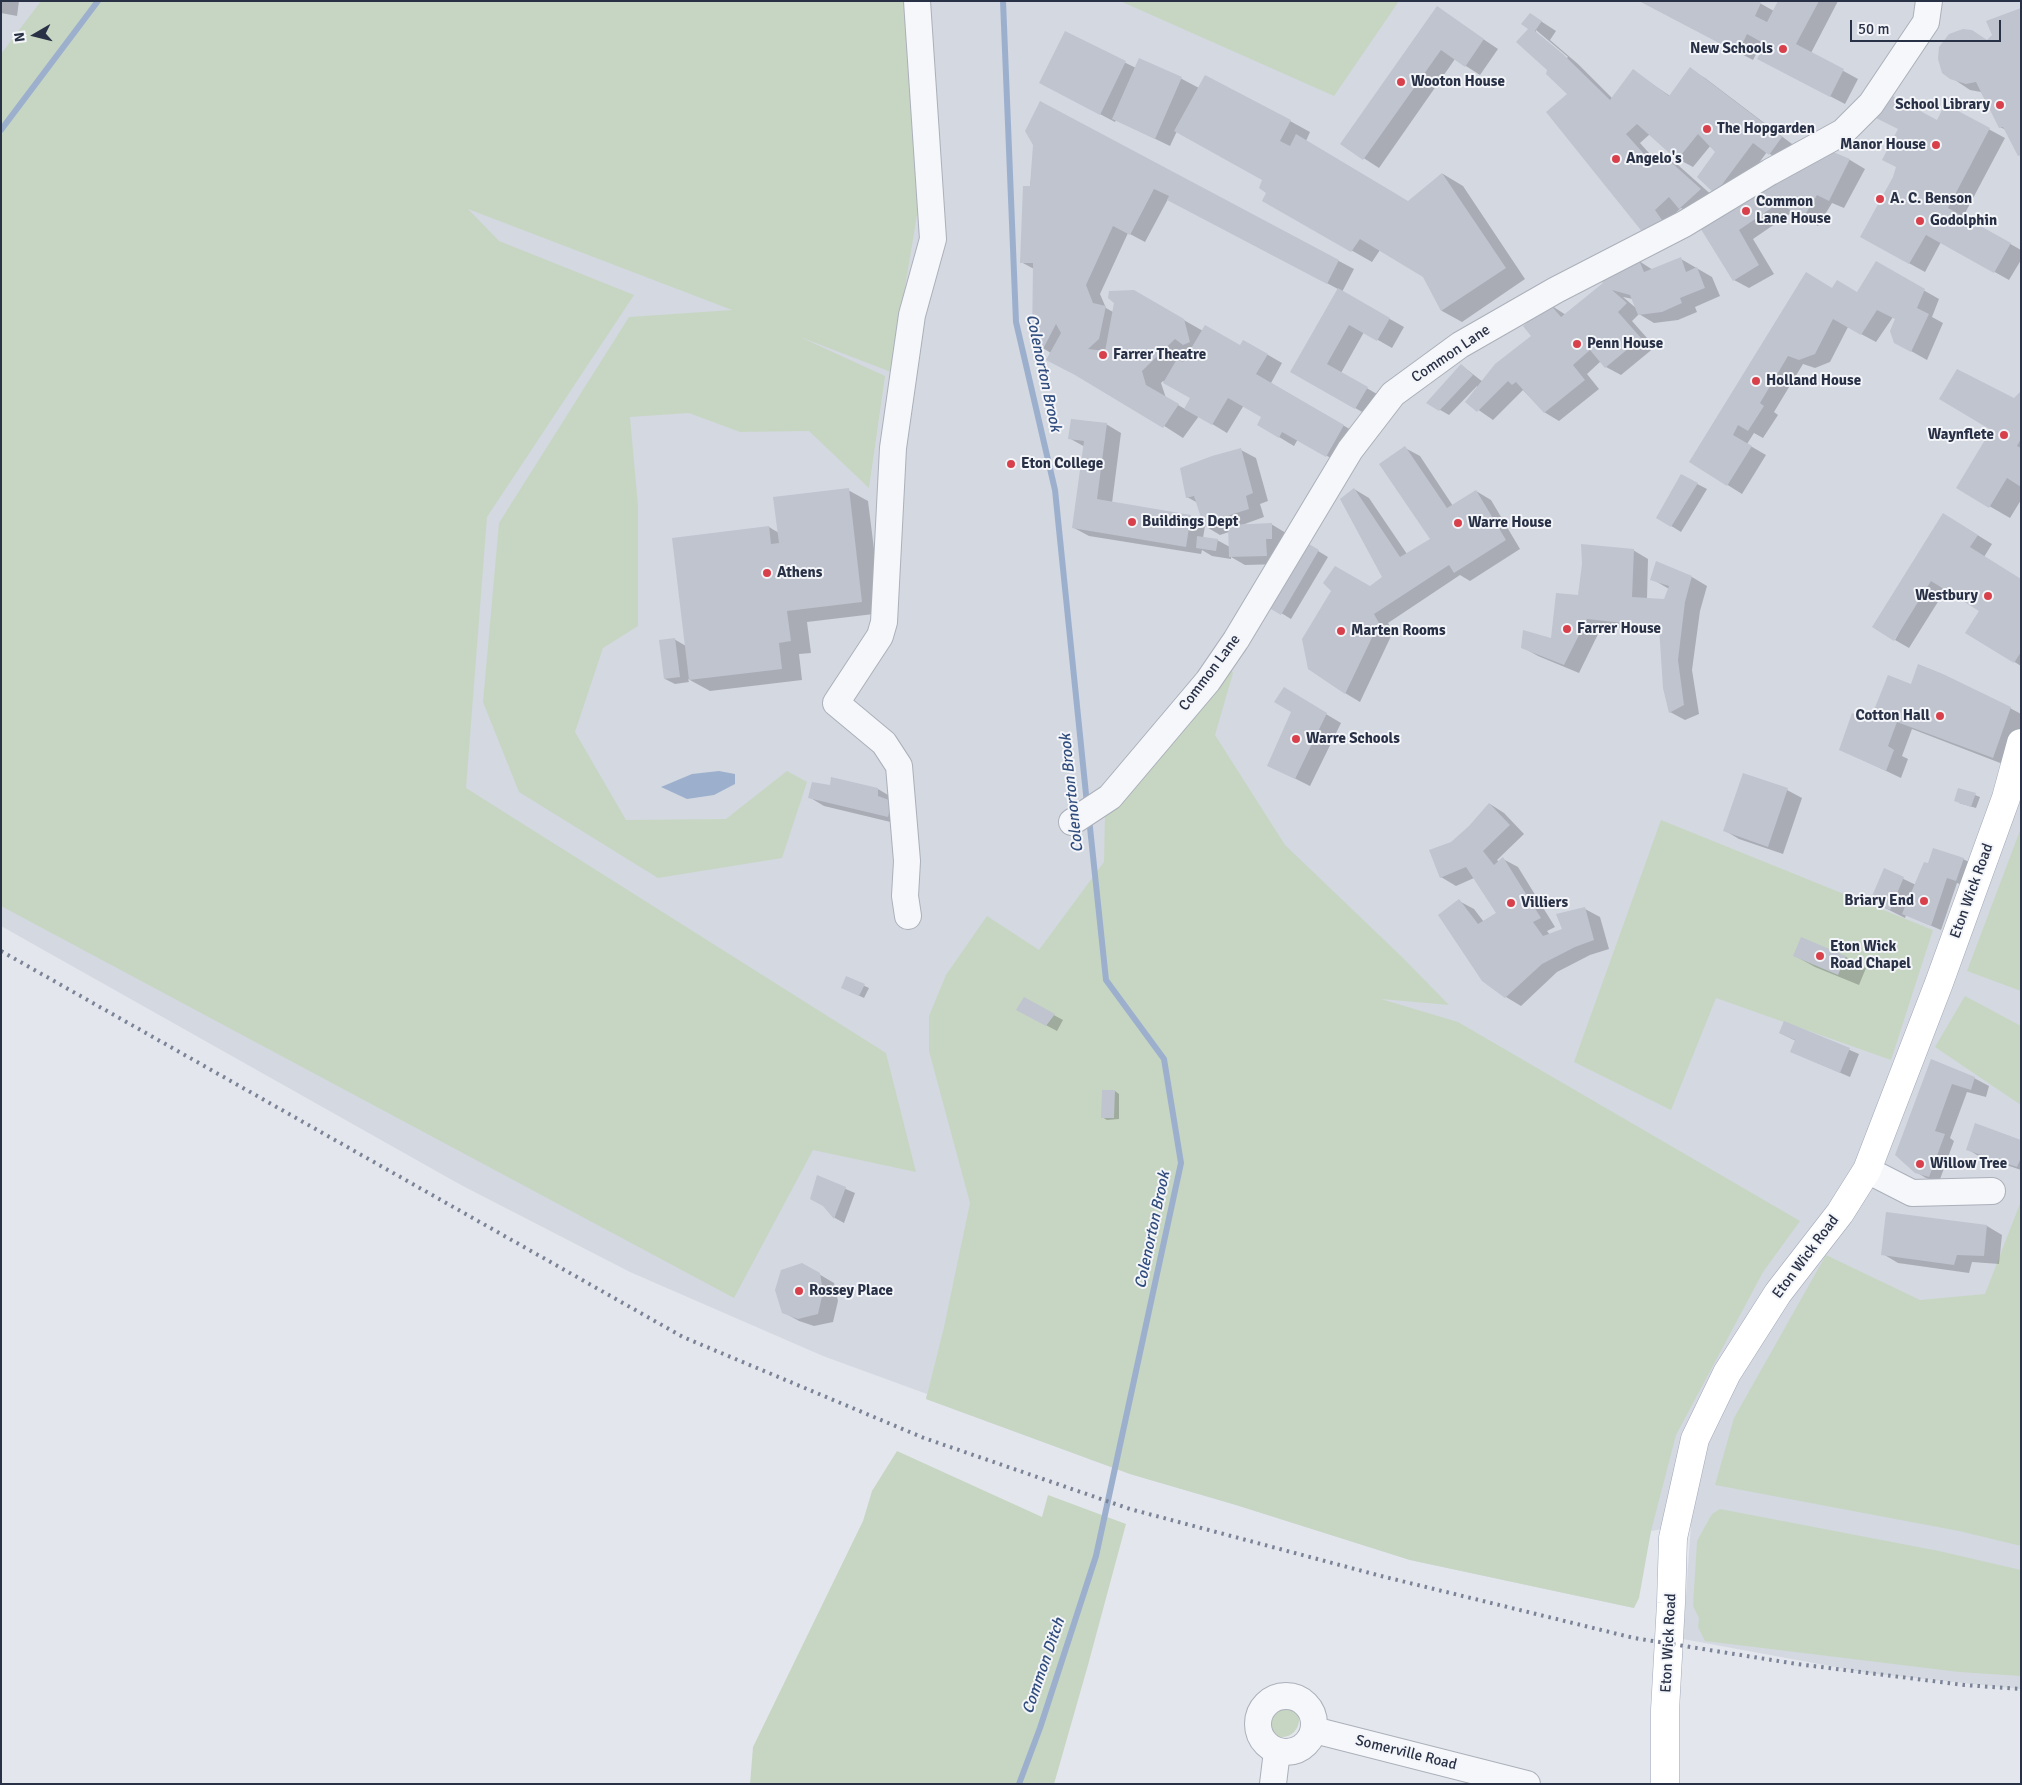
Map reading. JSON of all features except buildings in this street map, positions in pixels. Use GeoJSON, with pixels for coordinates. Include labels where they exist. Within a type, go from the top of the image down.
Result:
{"type":"FeatureCollection","features":[{"type":"Feature","properties":{"kind":"main road","name":"Eton Wick Road"},"geometry":{"type":"LineString","coordinates":[[1665,1784],[1665,1710],[1673,1538],[1695,1439],[1727,1372],[1778,1293],[1840,1213],[1867,1170],[1939,983],[2006,798],[2021,743]]}},
{"type":"Feature","properties":{"kind":"street"},"geometry":{"type":"LineString","coordinates":[[908,916],[905,896],[907,861],[899,766],[884,743],[836,703],[880,636],[884,622],[893,448],[912,315],[934,239],[917,1]]}},
{"type":"Feature","properties":{"kind":"street","name":"Common Lane"},"geometry":{"type":"LineString","coordinates":[[1072,822],[1110,797],[1208,680],[1231,648],[1350,450],[1394,394],[1424,370],[1468,340],[1556,290],[1684,224],[1770,172],[1843,132],[1871,104],[1926,22],[1929,1]]}},
{"type":"Feature","properties":{"kind":"street"},"geometry":{"type":"LineString","coordinates":[[1867,1170],[1912,1193],[1992,1191]]}},
{"type":"Feature","properties":{"kind":"street"},"geometry":{"type":"LineString","coordinates":[[1284,1695],[1292,1696],[1301,1700],[1311,1710],[1314,1717],[1314,1730],[1304,1746],[1298,1750],[1277,1751],[1264,1742],[1258,1730],[1258,1716],[1263,1706],[1270,1700],[1284,1695]]}},
{"type":"Feature","properties":{"kind":"street","name":"Somerville Road"},"geometry":{"type":"LineString","coordinates":[[1314,1730],[1527,1784]]}},
{"type":"Feature","properties":{"kind":"street"},"geometry":{"type":"LineString","coordinates":[[1273,1784],[1277,1751]]}},
{"type":"Feature","properties":{"kind":"shaded area","name":"Eton College"},"geometry":{"type":"Polygon","coordinates":[[[1,1],[2021,1],[2021,1689],[1868,1673],[1683,1639],[1691,1524],[1651,1531],[1634,1608],[1410,1560],[1130,1474],[926,1399],[927,1394],[823,1356],[630,1272],[461,1185],[1,926],[1,1]]]}},
{"type":"Feature","properties":{"kind":"green space"},"geometry":{"type":"Polygon","coordinates":[[[41,1],[909,1],[921,191],[891,372],[800,337],[885,376],[869,488],[809,431],[740,432],[689,413],[630,417],[638,506],[638,626],[603,648],[575,732],[626,820],[726,819],[787,771],[807,782],[782,858],[658,878],[519,792],[483,702],[499,523],[629,317],[732,310],[468,209],[499,241],[634,295],[487,517],[466,788],[886,1053],[916,1172],[813,1150],[734,1298],[1,906],[1,54],[41,1]]]}},
{"type":"Feature","properties":{"kind":"green space"},"geometry":{"type":"Polygon","coordinates":[[[1120,1],[1399,1],[1334,96],[1120,1]]]}},
{"type":"Feature","properties":{"kind":"green space"},"geometry":{"type":"Polygon","coordinates":[[[1228,665],[1233,673],[1215,735],[1285,845],[1403,958],[1449,1005],[1381,999],[1458,1022],[1800,1221],[1763,1272],[1676,1435],[1651,1531],[1639,1598],[1634,1608],[1410,1560],[1130,1474],[926,1399],[944,1327],[970,1203],[929,1051],[929,1016],[946,975],[987,916],[1039,950],[1104,862],[1105,811],[1228,665]]]}},
{"type":"Feature","properties":{"kind":"green space"},"geometry":{"type":"Polygon","coordinates":[[[1661,820],[1933,930],[1891,1060],[1716,998],[1671,1110],[1574,1062],[1661,820]]]}},
{"type":"Feature","properties":{"kind":"green space"},"geometry":{"type":"Polygon","coordinates":[[[2021,828],[2021,991],[1967,971],[2021,828]]]}},
{"type":"Feature","properties":{"kind":"green space"},"geometry":{"type":"Polygon","coordinates":[[[1965,996],[2021,1026],[2021,1105],[1935,1047],[1965,996]]]}},
{"type":"Feature","properties":{"kind":"green space"},"geometry":{"type":"Polygon","coordinates":[[[2021,1201],[2021,1546],[1959,1531],[1715,1485],[1734,1418],[1826,1255],[1920,1300],[1985,1294],[2021,1201]]]}},
{"type":"Feature","properties":{"kind":"green space"},"geometry":{"type":"Polygon","coordinates":[[[897,1451],[1042,1517],[1048,1495],[1126,1524],[1054,1784],[750,1784],[753,1747],[863,1521],[872,1491],[897,1451]]]}},
{"type":"Feature","properties":{"kind":"green space"},"geometry":{"type":"Polygon","coordinates":[[[1720,1509],[1939,1551],[2021,1570],[2021,1676],[1959,1672],[1705,1641],[1698,1627],[1699,1618],[1693,1606],[1697,1541],[1712,1514],[1720,1509]]]}},
{"type":"Feature","properties":{"kind":"green space"},"geometry":{"type":"Polygon","coordinates":[[[1282,1703],[1289,1704],[1294,1708],[1298,1713],[1298,1727],[1294,1732],[1289,1736],[1282,1737],[1275,1736],[1270,1732],[1266,1727],[1265,1720],[1266,1713],[1270,1708],[1275,1704],[1282,1703]]]}},
{"type":"Feature","properties":{"kind":"water"},"geometry":{"type":"Polygon","coordinates":[[[719,771],[735,774],[735,784],[714,795],[687,799],[661,787],[692,774],[719,771]]]}},
{"type":"Feature","properties":{"kind":"waterway"},"geometry":{"type":"LineString","coordinates":[[1,130],[98,1]]}},
{"type":"Feature","properties":{"kind":"waterway","name":"Colenorton Brook"},"geometry":{"type":"LineString","coordinates":[[1003,1],[1016,322],[1055,490],[1087,804]]}},
{"type":"Feature","properties":{"kind":"waterway","name":"Colenorton Brook"},"geometry":{"type":"LineString","coordinates":[[1019,1784],[1040,1728],[1096,1556],[1181,1163],[1164,1059],[1106,980],[1089,818]]}},
{"type":"Feature","properties":{"kind":"railway"},"geometry":{"type":"LineString","coordinates":[[1,951],[683,1337],[924,1438],[1130,1509],[1381,1576],[1634,1638],[1797,1664],[1964,1685],[2021,1689]]}},
{"type":"Feature","properties":{"kind":"place","name":"New Schools"},"geometry":{"type":"Point","coordinates":[1783,49]}},
{"type":"Feature","properties":{"kind":"place","name":"Wooton House"},"geometry":{"type":"Point","coordinates":[1401,82]}},
{"type":"Feature","properties":{"kind":"place","name":"School Library"},"geometry":{"type":"Point","coordinates":[2000,105]}},
{"type":"Feature","properties":{"kind":"place","name":"The Hopgarden"},"geometry":{"type":"Point","coordinates":[1707,129]}},
{"type":"Feature","properties":{"kind":"place","name":"Manor House"},"geometry":{"type":"Point","coordinates":[1936,145]}},
{"type":"Feature","properties":{"kind":"place","name":"Angelo's"},"geometry":{"type":"Point","coordinates":[1616,159]}},
{"type":"Feature","properties":{"kind":"place","name":"A. C. Benson"},"geometry":{"type":"Point","coordinates":[1880,199]}},
{"type":"Feature","properties":{"kind":"place","name":"Common Lane House"},"geometry":{"type":"Point","coordinates":[1746,211]}},
{"type":"Feature","properties":{"kind":"place","name":"Godolphin"},"geometry":{"type":"Point","coordinates":[1920,221]}},
{"type":"Feature","properties":{"kind":"place","name":"Penn House"},"geometry":{"type":"Point","coordinates":[1577,344]}},
{"type":"Feature","properties":{"kind":"place","name":"Farrer Theatre"},"geometry":{"type":"Point","coordinates":[1103,355]}},
{"type":"Feature","properties":{"kind":"place","name":"Holland House"},"geometry":{"type":"Point","coordinates":[1756,381]}},
{"type":"Feature","properties":{"kind":"place","name":"Waynflete"},"geometry":{"type":"Point","coordinates":[2004,435]}},
{"type":"Feature","properties":{"kind":"place","name":"Eton College"},"geometry":{"type":"Point","coordinates":[1011,464]}},
{"type":"Feature","properties":{"kind":"place","name":"Buildings Dept"},"geometry":{"type":"Point","coordinates":[1132,522]}},
{"type":"Feature","properties":{"kind":"place","name":"Warre House"},"geometry":{"type":"Point","coordinates":[1458,523]}},
{"type":"Feature","properties":{"kind":"place","name":"Athens"},"geometry":{"type":"Point","coordinates":[767,573]}},
{"type":"Feature","properties":{"kind":"place","name":"Westbury"},"geometry":{"type":"Point","coordinates":[1988,596]}},
{"type":"Feature","properties":{"kind":"place","name":"Farrer House"},"geometry":{"type":"Point","coordinates":[1567,629]}},
{"type":"Feature","properties":{"kind":"place","name":"Marten Rooms"},"geometry":{"type":"Point","coordinates":[1341,631]}},
{"type":"Feature","properties":{"kind":"place","name":"Cotton Hall"},"geometry":{"type":"Point","coordinates":[1940,716]}},
{"type":"Feature","properties":{"kind":"place","name":"Warre Schools"},"geometry":{"type":"Point","coordinates":[1296,739]}},
{"type":"Feature","properties":{"kind":"place","name":"Briary End"},"geometry":{"type":"Point","coordinates":[1924,901]}},
{"type":"Feature","properties":{"kind":"place","name":"Villiers"},"geometry":{"type":"Point","coordinates":[1511,903]}},
{"type":"Feature","properties":{"kind":"place","name":"Eton Wick Road Chapel"},"geometry":{"type":"Point","coordinates":[1820,956]}},
{"type":"Feature","properties":{"kind":"place","name":"Willow Tree"},"geometry":{"type":"Point","coordinates":[1920,1164]}},
{"type":"Feature","properties":{"kind":"place","name":"Rossey Place"},"geometry":{"type":"Point","coordinates":[799,1291]}},
{"type":"Feature","properties":{"kind":"water label","name":"Common Ditch"},"geometry":{"type":"Point","coordinates":[1044,1666]}}]}
